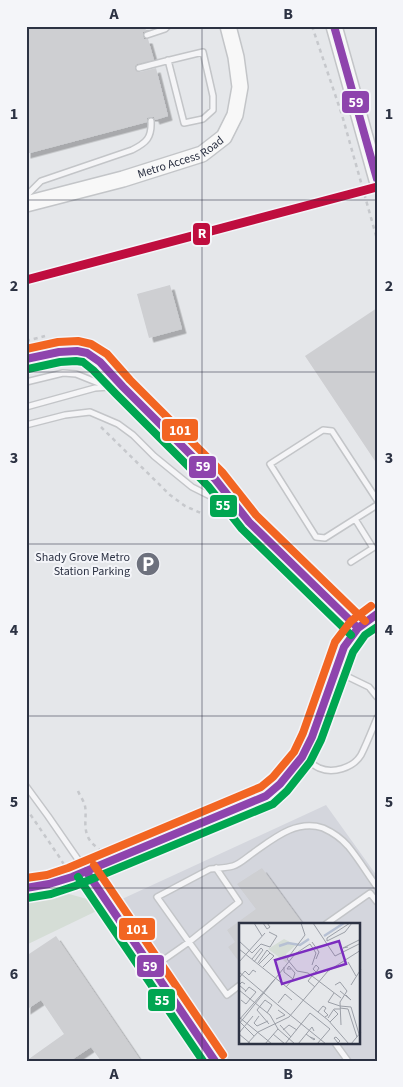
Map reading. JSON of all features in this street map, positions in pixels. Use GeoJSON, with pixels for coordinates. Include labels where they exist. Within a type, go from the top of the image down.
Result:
{"type":"FeatureCollection","features":[{"type":"Feature","properties":{"kind":"main road","name":"Metro Access Road"},"geometry":{"type":"LineString","coordinates":[[26,204],[123,179],[202,154],[224,137],[235,115],[240,87],[236,57],[228,26]]}},
{"type":"Feature","properties":{"kind":"main road"},"geometry":{"type":"LineString","coordinates":[[334,26],[377,180]]}},
{"type":"Feature","properties":{"kind":"street"},"geometry":{"type":"LineString","coordinates":[[215,1061],[86,871],[266,796],[280,784],[302,757],[312,738],[344,647],[358,628],[377,614]]}},
{"type":"Feature","properties":{"kind":"lane"},"geometry":{"type":"LineString","coordinates":[[147,34],[168,26]]}},
{"type":"Feature","properties":{"kind":"lane"},"geometry":{"type":"LineString","coordinates":[[140,68],[168,60],[203,52],[213,96],[213,110],[203,119],[184,123],[168,60]]}},
{"type":"Feature","properties":{"kind":"lane"},"geometry":{"type":"LineString","coordinates":[[26,196],[42,182],[132,150],[145,143],[152,130],[151,121]]}},
{"type":"Feature","properties":{"kind":"lane"},"geometry":{"type":"LineString","coordinates":[[26,359],[59,352],[77,351],[87,353],[100,362],[216,479],[249,522]]}},
{"type":"Feature","properties":{"kind":"lane"},"geometry":{"type":"LineString","coordinates":[[26,382],[63,373],[76,374],[130,394]]}},
{"type":"Feature","properties":{"kind":"lane"},"geometry":{"type":"LineString","coordinates":[[26,407],[95,388],[109,387]]}},
{"type":"Feature","properties":{"kind":"lane"},"geometry":{"type":"LineString","coordinates":[[26,425],[65,415],[90,412],[118,424],[192,487],[228,505],[249,522],[358,628]]}},
{"type":"Feature","properties":{"kind":"lane"},"geometry":{"type":"LineString","coordinates":[[377,500],[332,431],[323,430],[270,464],[316,537],[325,538],[377,505]]}},
{"type":"Feature","properties":{"kind":"lane"},"geometry":{"type":"LineString","coordinates":[[351,562],[375,547],[355,519]]}},
{"type":"Feature","properties":{"kind":"lane"},"geometry":{"type":"LineString","coordinates":[[335,670],[369,687],[377,697]]}},
{"type":"Feature","properties":{"kind":"lane"},"geometry":{"type":"LineString","coordinates":[[302,757],[319,768],[339,770],[347,767],[360,756],[377,718]]}},
{"type":"Feature","properties":{"kind":"lane"},"geometry":{"type":"LineString","coordinates":[[26,786],[86,871],[62,881],[37,888],[26,888]]}},
{"type":"Feature","properties":{"kind":"lane"},"geometry":{"type":"LineString","coordinates":[[239,986],[227,995],[157,897],[210,869],[234,866],[276,837],[298,827],[309,826],[328,830],[347,845],[377,888],[327,923]]}},
{"type":"Feature","properties":{"kind":"lane"},"geometry":{"type":"LineString","coordinates":[[152,968],[189,942],[239,902],[216,868]]}},
{"type":"Feature","properties":{"kind":"lane"},"geometry":{"type":"LineString","coordinates":[[370,893],[377,902]]}},
{"type":"Feature","properties":{"kind":"lane"},"geometry":{"type":"LineString","coordinates":[[336,1044],[348,1061]]}},
{"type":"Feature","properties":{"kind":"path"},"geometry":{"type":"LineString","coordinates":[[312,26],[342,115],[377,239]]}},
{"type":"Feature","properties":{"kind":"path"},"geometry":{"type":"LineString","coordinates":[[26,341],[45,336]]}},
{"type":"Feature","properties":{"kind":"path"},"geometry":{"type":"LineString","coordinates":[[100,426],[170,495],[185,506],[203,514]]}},
{"type":"Feature","properties":{"kind":"path"},"geometry":{"type":"LineString","coordinates":[[78,791],[84,803],[84,819],[88,838],[103,853]]}},
{"type":"Feature","properties":{"kind":"path"},"geometry":{"type":"LineString","coordinates":[[26,808],[66,868]]}},
{"type":"Feature","properties":{"kind":"shaded area"},"geometry":{"type":"Polygon","coordinates":[[[326,805],[377,876],[377,1061],[215,1061],[109,905],[326,805]]]}},
{"type":"Feature","properties":{"kind":"shaded area"},"geometry":{"type":"Polygon","coordinates":[[[58,891],[109,905],[26,945],[26,898],[58,891]]]}},
{"type":"Feature","properties":{"kind":"building"},"geometry":{"type":"Polygon","coordinates":[[[26,26],[145,26],[146,31],[143,32],[143,36],[144,39],[148,39],[154,60],[137,64],[135,69],[140,72],[156,68],[168,116],[155,120],[154,117],[150,117],[147,118],[147,122],[26,154],[26,26]]]}},
{"type":"Feature","properties":{"kind":"building"},"geometry":{"type":"Polygon","coordinates":[[[170,285],[182,329],[149,338],[137,294],[170,285]]]}},
{"type":"Feature","properties":{"kind":"building"},"geometry":{"type":"Polygon","coordinates":[[[377,308],[377,464],[305,356],[377,308]]]}},
{"type":"Feature","properties":{"kind":"building"},"geometry":{"type":"Polygon","coordinates":[[[262,868],[302,923],[239,923],[239,962],[228,947],[235,942],[227,930],[256,909],[237,884],[262,868]]]}},
{"type":"Feature","properties":{"kind":"building"},"geometry":{"type":"Polygon","coordinates":[[[56,936],[141,1061],[101,1061],[91,1047],[70,1061],[26,1061],[64,1034],[41,1000],[26,1010],[26,956],[56,936]]]}},
{"type":"Feature","properties":{"kind":"transit line","name":"59"},"geometry":{"type":"LineString","coordinates":[[334,26],[377,179]]}},
{"type":"Feature","properties":{"kind":"transit line","name":"R"},"geometry":{"type":"LineString","coordinates":[[26,280],[377,187]]}},
{"type":"Feature","properties":{"kind":"transit line","name":"101"},"geometry":{"type":"LineString","coordinates":[[26,349],[58,342],[78,341],[91,344],[107,354],[130,380],[222,472],[256,515],[365,621]]}},
{"type":"Feature","properties":{"kind":"transit line","name":"59"},"geometry":{"type":"LineString","coordinates":[[26,359],[59,352],[77,351],[87,353],[100,362],[215,479],[249,522],[358,628]]}},
{"type":"Feature","properties":{"kind":"transit line","name":"55"},"geometry":{"type":"LineString","coordinates":[[28,369],[60,362],[76,361],[83,362],[93,370],[208,486],[242,529],[351,635]]}},
{"type":"Feature","properties":{"kind":"transit line","name":"101"},"geometry":{"type":"LineString","coordinates":[[26,878],[47,875],[68,868],[261,787],[273,777],[294,752],[303,733],[335,642],[351,621],[371,606]]}},
{"type":"Feature","properties":{"kind":"transit line","name":"59"},"geometry":{"type":"LineString","coordinates":[[26,888],[72,877],[266,796],[280,784],[302,757],[312,737],[344,647],[358,628],[377,614]]}},
{"type":"Feature","properties":{"kind":"transit line","name":"55"},"geometry":{"type":"LineString","coordinates":[[27,898],[51,894],[75,886],[273,804],[287,791],[310,762],[321,740],[353,652],[365,635],[377,627]]}},
{"type":"Feature","properties":{"kind":"transit line","name":"101"},"geometry":{"type":"LineString","coordinates":[[94,865],[223,1055]]}},
{"type":"Feature","properties":{"kind":"transit line","name":"59"},"geometry":{"type":"LineString","coordinates":[[86,871],[215,1061]]}},
{"type":"Feature","properties":{"kind":"transit line","name":"55"},"geometry":{"type":"LineString","coordinates":[[78,877],[203,1061]]}},
{"type":"Feature","properties":{"kind":"place","name":"Shady Grove Metro Station Parking"},"geometry":{"type":"Point","coordinates":[148,564]}}]}
